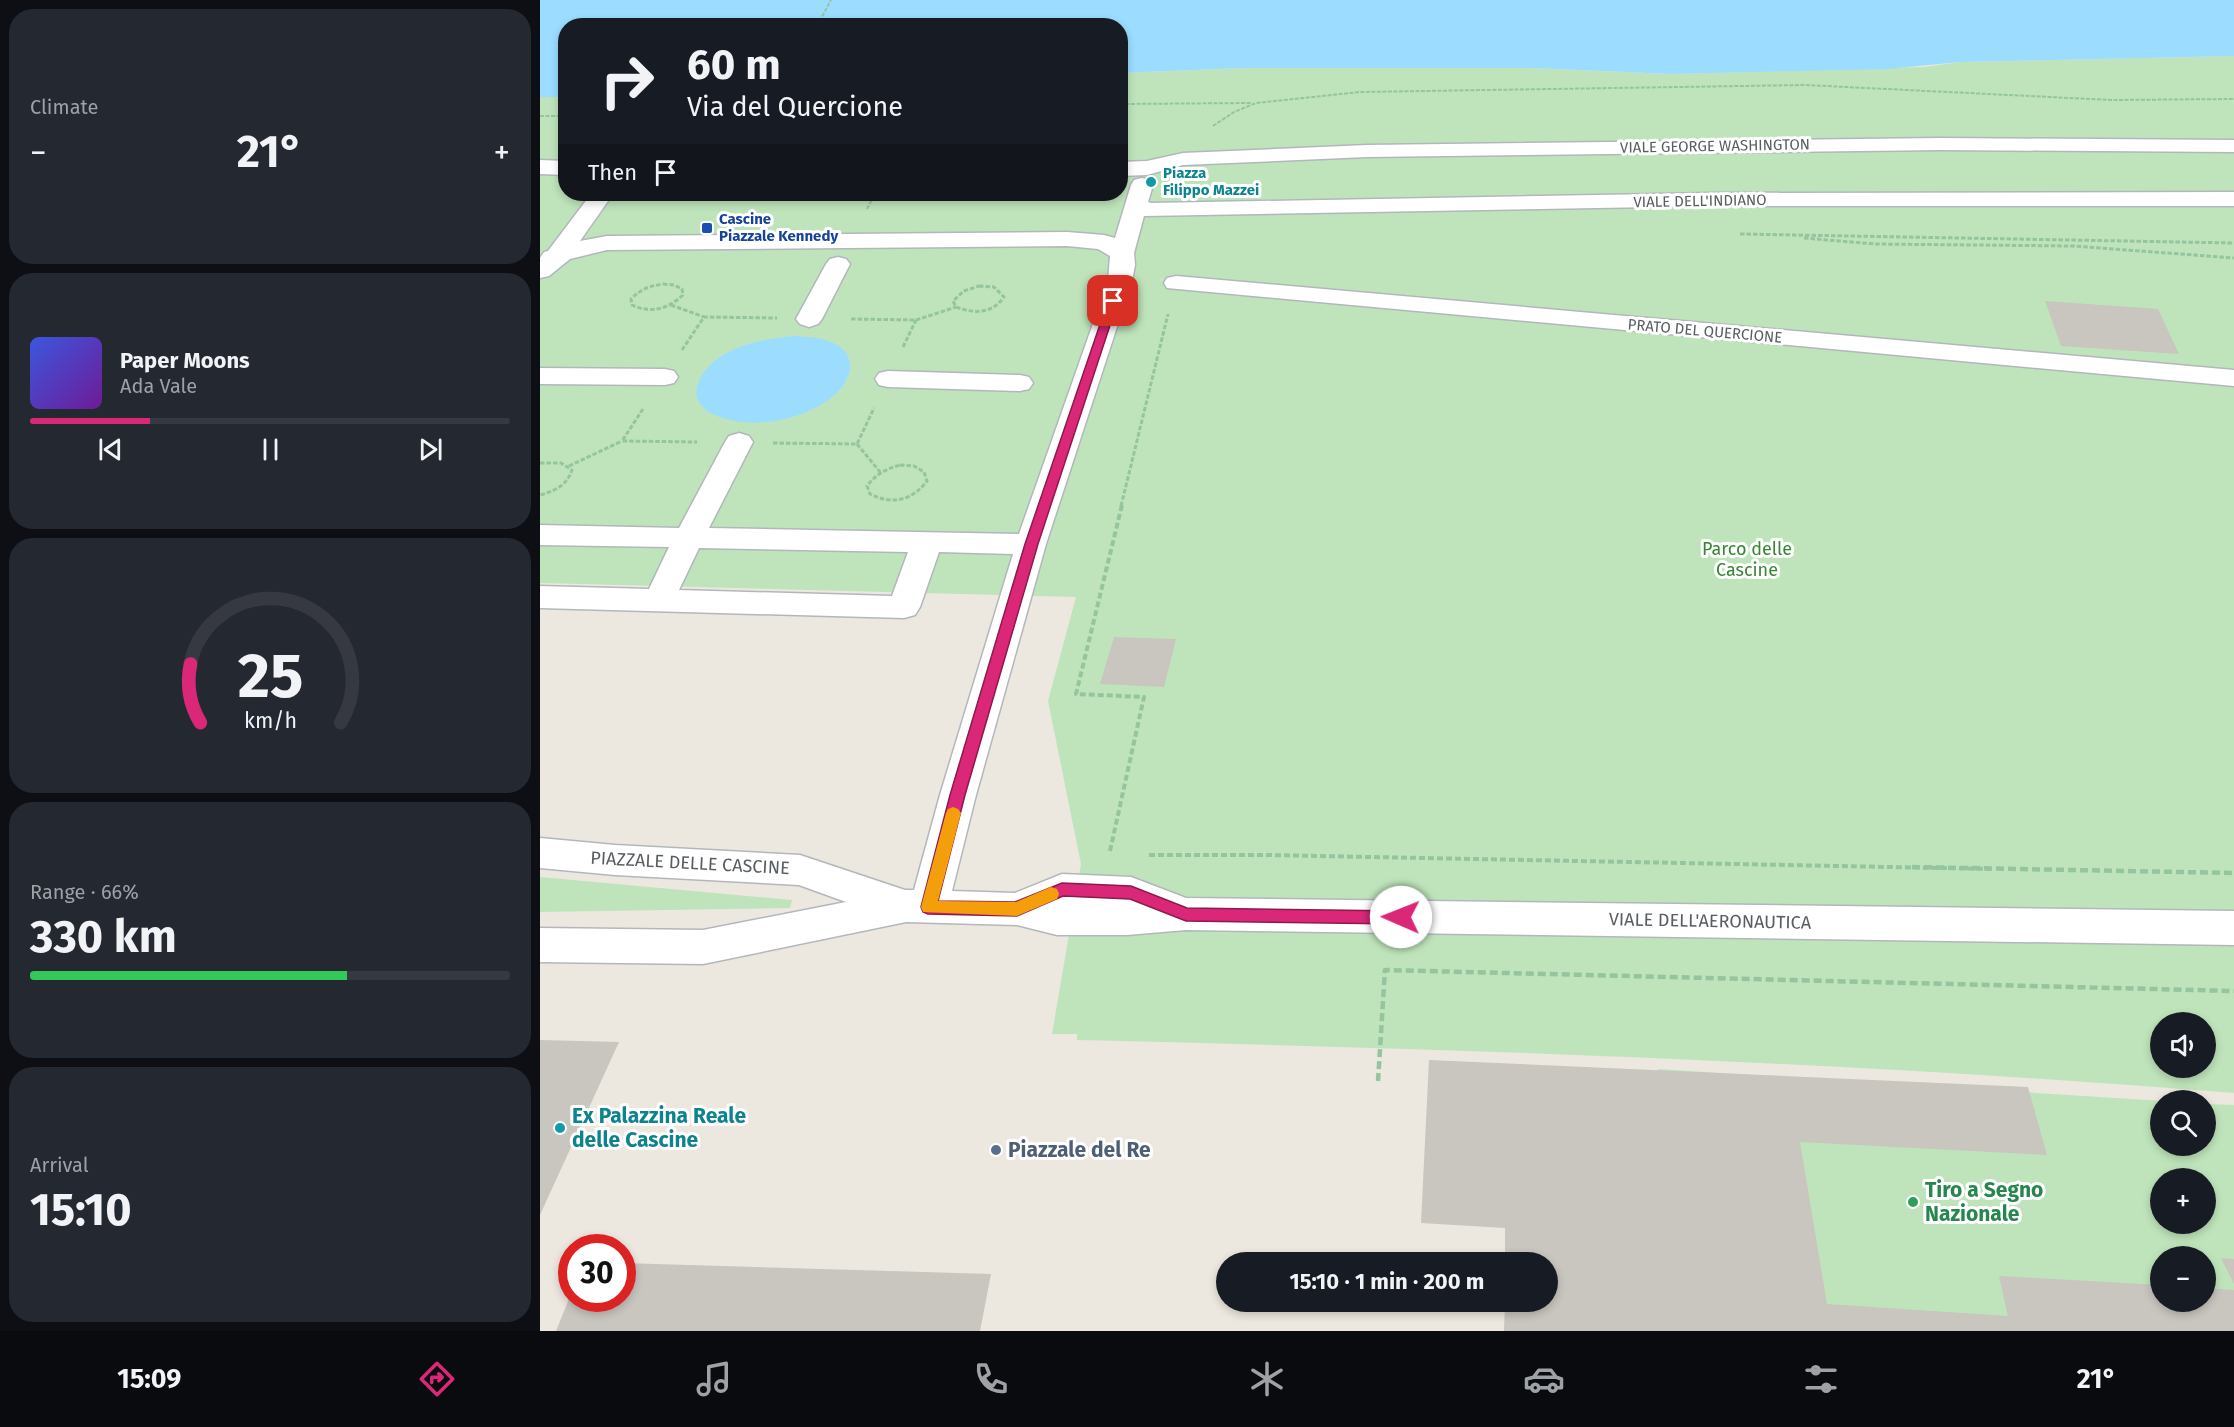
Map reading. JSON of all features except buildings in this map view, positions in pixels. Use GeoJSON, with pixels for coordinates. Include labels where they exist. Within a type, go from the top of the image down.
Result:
{"type":"FeatureCollection","features":[{"type":"Feature","properties":{"kind":"street","name":"VIALE GEORGE WASHINGTON"},"geometry":{"type":"LineString","coordinates":[[1128,169],[1147,168],[1189,159],[1368,151],[1941,144],[2234,146]]}},
{"type":"Feature","properties":{"kind":"street"},"geometry":{"type":"LineString","coordinates":[[540,167],[558,168]]}},
{"type":"Feature","properties":{"kind":"street"},"geometry":{"type":"LineString","coordinates":[[540,945],[703,947],[917,907],[958,795],[1031,544],[1120,280],[1124,265],[1122,254],[1147,168]]}},
{"type":"Feature","properties":{"kind":"street","name":"VIALE DELL'INDIANO"},"geometry":{"type":"LineString","coordinates":[[1136,206],[1148,210],[1167,210],[1806,200],[2234,199]]}},
{"type":"Feature","properties":{"kind":"street"},"geometry":{"type":"LineString","coordinates":[[552,259],[597,201]]}},
{"type":"Feature","properties":{"kind":"street"},"geometry":{"type":"LineString","coordinates":[[552,259],[607,243],[1067,239],[1104,242],[1122,254]]}},
{"type":"Feature","properties":{"kind":"street"},"geometry":{"type":"LineString","coordinates":[[809,319],[838,264]]}},
{"type":"Feature","properties":{"kind":"street","name":"PRATO DEL QUERCIONE"},"geometry":{"type":"LineString","coordinates":[[1176,283],[2234,378]]}},
{"type":"Feature","properties":{"kind":"street"},"geometry":{"type":"LineString","coordinates":[[540,376],[665,377]]}},
{"type":"Feature","properties":{"kind":"street"},"geometry":{"type":"LineString","coordinates":[[888,379],[1020,383]]}},
{"type":"Feature","properties":{"kind":"street"},"geometry":{"type":"LineString","coordinates":[[659,600],[739,442]]}},
{"type":"Feature","properties":{"kind":"street"},"geometry":{"type":"LineString","coordinates":[[540,534],[1031,544]]}},
{"type":"Feature","properties":{"kind":"street"},"geometry":{"type":"LineString","coordinates":[[540,597],[904,607],[927,542]]}},
{"type":"Feature","properties":{"kind":"street","name":"PIAZZALE DELLE CASCINE"},"geometry":{"type":"LineString","coordinates":[[540,854],[800,870],[917,907]]}},
{"type":"Feature","properties":{"kind":"street","name":"VIALE DELL'AERONAUTICA"},"geometry":{"type":"LineString","coordinates":[[917,907],[1017,909],[1057,919],[1127,919],[1186,914],[2234,928]]}},
{"type":"Feature","properties":{"kind":"path"},"geometry":{"type":"LineString","coordinates":[[821,18],[831,0]]}},
{"type":"Feature","properties":{"kind":"path"},"geometry":{"type":"LineString","coordinates":[[1128,104],[1256,103],[1359,92],[1804,85],[1921,88],[2022,97],[2111,100],[2234,99]]}},
{"type":"Feature","properties":{"kind":"path"},"geometry":{"type":"LineString","coordinates":[[1189,159],[1196,140],[1208,129],[1234,112],[1256,103]]}},
{"type":"Feature","properties":{"kind":"path"},"geometry":{"type":"LineString","coordinates":[[540,117],[558,116]]}},
{"type":"Feature","properties":{"kind":"path"},"geometry":{"type":"LineString","coordinates":[[1768,234],[1875,244],[2073,246],[2148,254],[2234,258]]}},
{"type":"Feature","properties":{"kind":"path"},"geometry":{"type":"LineString","coordinates":[[1121,855],[1109,855],[1144,697],[1076,694],[1176,283]]}},
{"type":"Feature","properties":{"kind":"path"},"geometry":{"type":"LineString","coordinates":[[671,305],[683,295],[682,289],[674,285],[649,286],[631,299],[632,305],[640,309],[652,310],[671,305],[704,317],[916,320],[956,307],[965,311],[990,310],[1000,304],[1004,297],[1001,291],[992,286],[968,289],[958,294],[953,301],[956,307]]}},
{"type":"Feature","properties":{"kind":"path"},"geometry":{"type":"LineString","coordinates":[[622,441],[704,317]]}},
{"type":"Feature","properties":{"kind":"path"},"geometry":{"type":"LineString","coordinates":[[857,444],[916,320]]}},
{"type":"Feature","properties":{"kind":"path"},"geometry":{"type":"LineString","coordinates":[[569,466],[622,441],[857,444],[880,472]]}},
{"type":"Feature","properties":{"kind":"path"},"geometry":{"type":"LineString","coordinates":[[540,463],[555,461],[569,466],[572,470],[570,478],[561,487],[540,495]]}},
{"type":"Feature","properties":{"kind":"path"},"geometry":{"type":"LineString","coordinates":[[900,465],[914,466],[924,472],[927,481],[921,490],[910,498],[894,501],[880,500],[870,494],[867,486],[880,472],[900,465]]}},
{"type":"Feature","properties":{"kind":"path"},"geometry":{"type":"LineString","coordinates":[[1143,855],[1279,855],[2234,873]]}},
{"type":"Feature","properties":{"kind":"path"},"geometry":{"type":"LineString","coordinates":[[1378,1080],[1385,970],[2234,991]]}},
{"type":"Feature","properties":{"kind":"green space","name":"Parco delle Cascine"},"geometry":{"type":"Polygon","coordinates":[[[2234,56],[2234,1093],[2216,1090],[1801,1065],[1656,1058],[1077,1040],[1077,1034],[1052,1034],[1081,864],[1048,701],[1076,597],[540,583],[540,97],[558,97],[558,201],[1128,201],[1128,73],[1244,68],[1530,68],[1671,74],[1924,67],[1960,62],[2234,56]]]}},
{"type":"Feature","properties":{"kind":"green space"},"geometry":{"type":"Polygon","coordinates":[[[540,877],[792,900],[790,908],[540,912],[540,877]]]}},
{"type":"Feature","properties":{"kind":"green space","name":"Tiro a Segno Nazionale"},"geometry":{"type":"Polygon","coordinates":[[[1658,1069],[2150,1100],[2150,1156],[2216,1156],[2216,1104],[2234,1105],[2234,1331],[1673,1310],[1658,1069]]]}},
{"type":"Feature","properties":{"kind":"water"},"geometry":{"type":"Polygon","coordinates":[[[540,0],[2234,0],[2234,56],[1960,62],[1888,69],[1671,74],[1530,68],[1244,68],[1128,73],[1128,18],[558,18],[558,97],[540,97],[540,0]]]}},
{"type":"Feature","properties":{"kind":"water"},"geometry":{"type":"Polygon","coordinates":[[[795,336],[818,338],[831,342],[840,347],[849,359],[850,367],[846,382],[824,403],[787,418],[747,423],[724,419],[706,410],[699,402],[696,392],[699,381],[706,369],[716,360],[740,347],[795,336]]]}},
{"type":"Feature","properties":{"kind":"slow traffic"},"geometry":{"type":"LineString","coordinates":[[953,813],[928,907],[1017,909],[1051,894]]}},
{"type":"Feature","properties":{"kind":"place","name":"Piazza Filippo Mazzei"},"geometry":{"type":"Point","coordinates":[1151,182]}},
{"type":"Feature","properties":{"kind":"place","name":"Cascine Piazzale Kennedy"},"geometry":{"type":"Point","coordinates":[707,228]}},
{"type":"Feature","properties":{"kind":"place","name":"Ex Palazzina Reale delle Cascine"},"geometry":{"type":"Point","coordinates":[560,1128]}},
{"type":"Feature","properties":{"kind":"place","name":"Piazzale del Re"},"geometry":{"type":"Point","coordinates":[996,1150]}},
{"type":"Feature","properties":{"kind":"place","name":"Tiro a Segno Nazionale"},"geometry":{"type":"Point","coordinates":[1913,1202]}},
{"type":"Feature","properties":{"kind":"route"},"geometry":{"type":"LineString","coordinates":[[1113,301],[1031,544],[928,907],[1017,909],[1062,890],[1131,893],[1186,914],[1401,917]]}}]}
